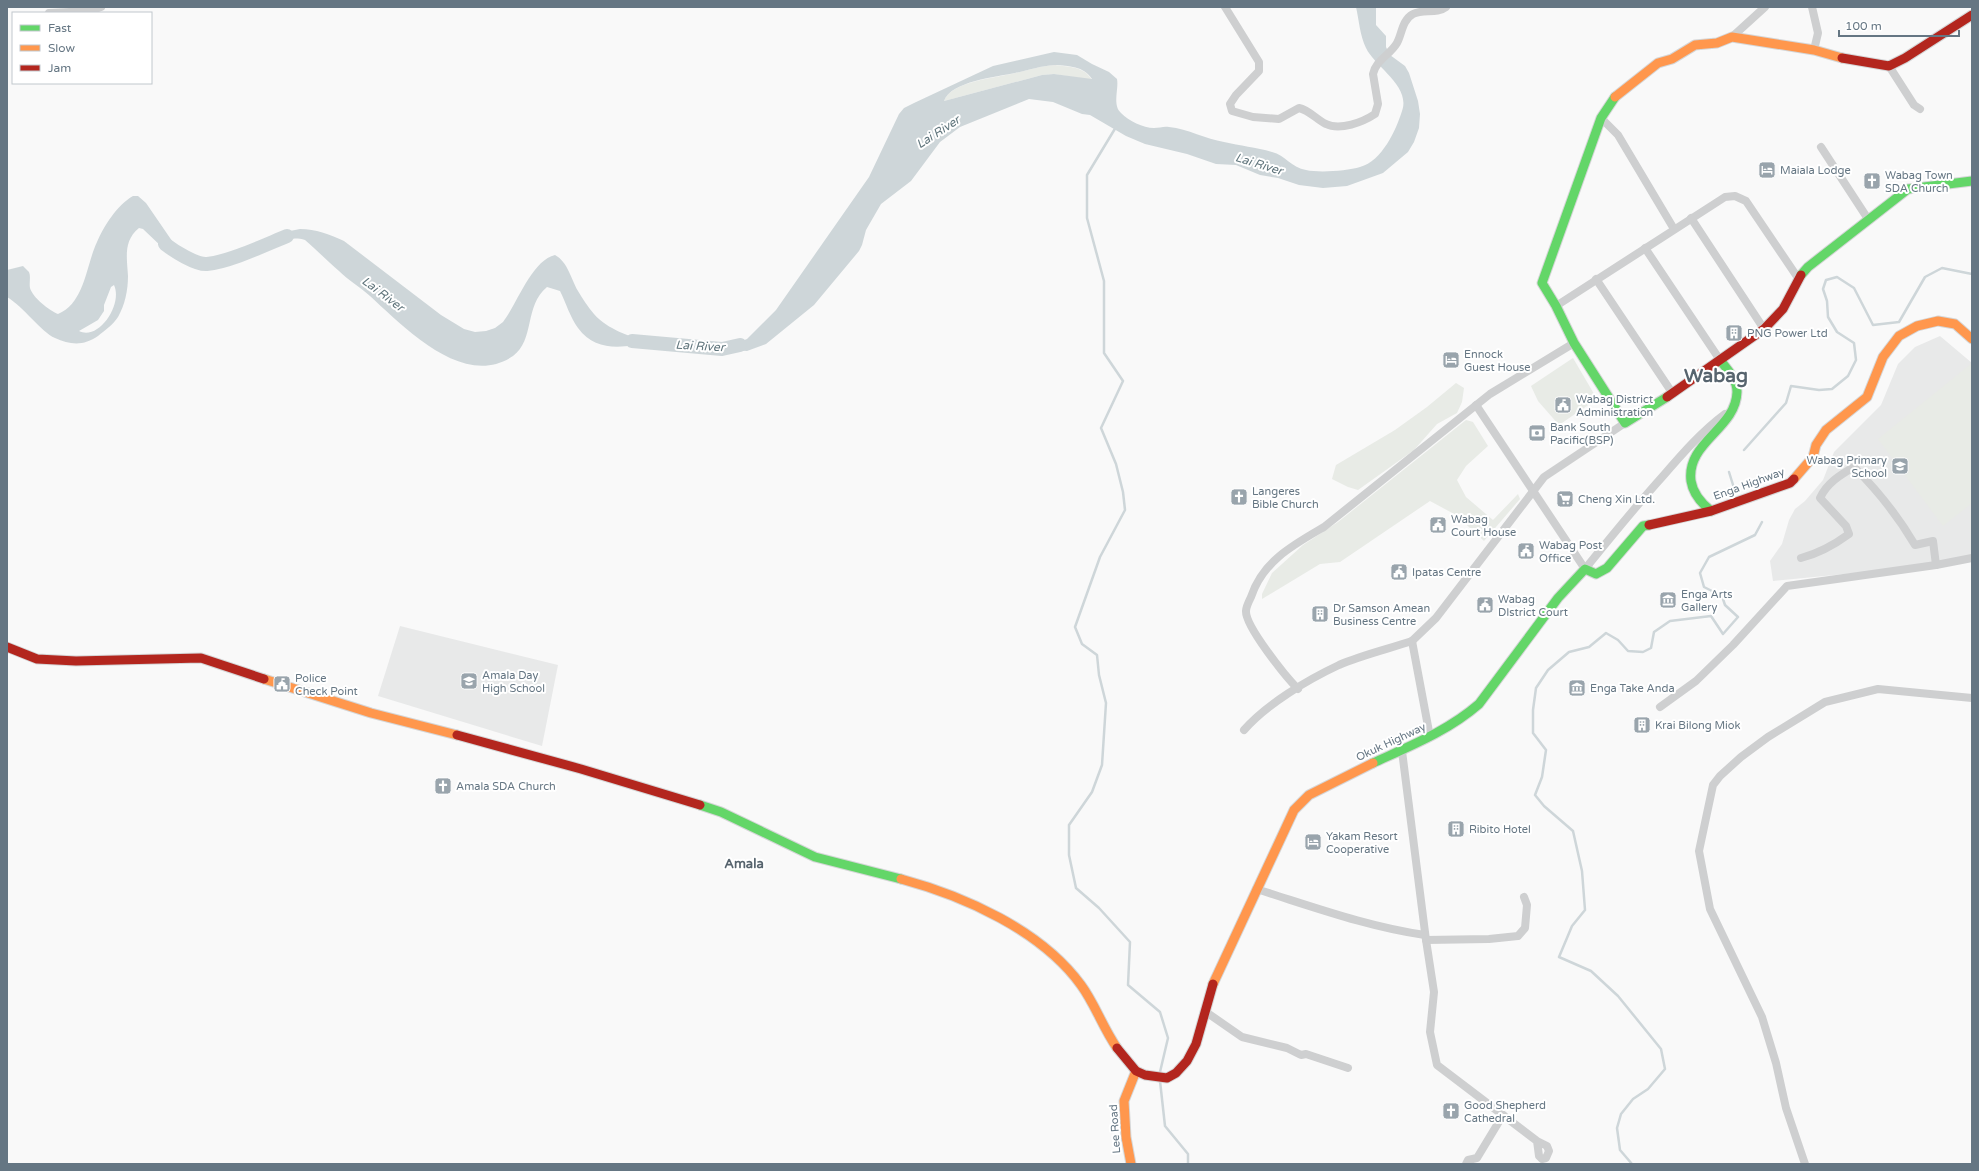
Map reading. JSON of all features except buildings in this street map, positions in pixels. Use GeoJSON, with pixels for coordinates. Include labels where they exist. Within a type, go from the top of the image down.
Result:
{"type":"FeatureCollection","features":[{"type":"Feature","properties":{"kind":"main road"},"geometry":{"type":"LineString","coordinates":[[1972,15],[1905,58],[1889,66],[1855,61],[1814,50],[1732,37],[1717,43],[1695,45],[1672,59],[1658,63],[1617,94],[1601,118],[1543,276],[1542,283],[1556,306],[1574,343],[1625,423],[1673,394],[1764,329],[1783,309],[1798,278],[1808,267],[1908,189],[1972,182]]}},
{"type":"Feature","properties":{"kind":"main road","name":"Enga Highway"},"geometry":{"type":"LineString","coordinates":[[1711,511],[1790,483],[1796,478],[1813,457],[1816,445],[1826,430],[1867,397],[1883,357],[1899,336],[1917,326],[1938,321],[1955,324],[1972,339]]}},
{"type":"Feature","properties":{"kind":"main road"},"geometry":{"type":"LineString","coordinates":[[1711,511],[1698,502],[1691,482],[1690,464],[1700,446],[1734,407],[1738,393],[1735,379],[1720,360]]}},
{"type":"Feature","properties":{"kind":"main road"},"geometry":{"type":"LineString","coordinates":[[1584,569],[1596,574],[1607,568],[1643,526],[1711,511]]}},
{"type":"Feature","properties":{"kind":"main road","name":"Okuk Highway"},"geometry":{"type":"LineString","coordinates":[[1136,1071],[1145,1075],[1167,1078],[1176,1073],[1187,1061],[1196,1044],[1213,982],[1294,810],[1309,795],[1430,737],[1462,718],[1479,704],[1558,598],[1584,569]]}},
{"type":"Feature","properties":{"kind":"main road"},"geometry":{"type":"LineString","coordinates":[[7,647],[37,659],[76,662],[155,658],[201,658],[371,713],[574,767],[721,812],[815,857],[935,888],[1014,925],[1054,956],[1081,985],[1116,1046],[1136,1071]]}},
{"type":"Feature","properties":{"kind":"main road","name":"Lee Road"},"geometry":{"type":"LineString","coordinates":[[1131,1164],[1126,1137],[1124,1101],[1136,1071]]}},
{"type":"Feature","properties":{"kind":"street"},"geometry":{"type":"LineString","coordinates":[[70,12],[90,11],[101,7]]}},
{"type":"Feature","properties":{"kind":"street"},"geometry":{"type":"LineString","coordinates":[[1225,7],[1259,62],[1259,71],[1236,95],[1230,104],[1232,111],[1253,117],[1279,119],[1299,108],[1326,124],[1338,126],[1356,123],[1371,116],[1377,109],[1377,97],[1373,74],[1376,64],[1396,44],[1403,26],[1412,14],[1442,10],[1446,7]]}},
{"type":"Feature","properties":{"kind":"street"},"geometry":{"type":"LineString","coordinates":[[1732,37],[1765,7]]}},
{"type":"Feature","properties":{"kind":"street"},"geometry":{"type":"LineString","coordinates":[[1812,7],[1818,33],[1814,50]]}},
{"type":"Feature","properties":{"kind":"street"},"geometry":{"type":"LineString","coordinates":[[1889,66],[1914,105],[1920,109]]}},
{"type":"Feature","properties":{"kind":"street"},"geometry":{"type":"LineString","coordinates":[[1601,118],[1618,135],[1674,229]]}},
{"type":"Feature","properties":{"kind":"street"},"geometry":{"type":"LineString","coordinates":[[1821,147],[1868,219]]}},
{"type":"Feature","properties":{"kind":"street"},"geometry":{"type":"LineString","coordinates":[[1556,306],[1725,197],[1735,196],[1746,201],[1798,278]]}},
{"type":"Feature","properties":{"kind":"street"},"geometry":{"type":"LineString","coordinates":[[1691,218],[1764,329]]}},
{"type":"Feature","properties":{"kind":"street"},"geometry":{"type":"LineString","coordinates":[[1644,248],[1720,360]]}},
{"type":"Feature","properties":{"kind":"street"},"geometry":{"type":"LineString","coordinates":[[1596,279],[1673,394]]}},
{"type":"Feature","properties":{"kind":"street"},"geometry":{"type":"LineString","coordinates":[[1298,688],[1288,679],[1250,626],[1246,611],[1254,589],[1269,564],[1305,538],[1324,527],[1490,394],[1574,343]]}},
{"type":"Feature","properties":{"kind":"street"},"geometry":{"type":"LineString","coordinates":[[1476,406],[1584,569],[1678,458],[1709,426],[1734,407]]}},
{"type":"Feature","properties":{"kind":"street"},"geometry":{"type":"LineString","coordinates":[[1244,730],[1255,718],[1298,688],[1340,665],[1412,641],[1436,618],[1544,477],[1625,423]]}},
{"type":"Feature","properties":{"kind":"street"},"geometry":{"type":"LineString","coordinates":[[1801,558],[1833,546],[1849,534],[1846,526],[1820,498],[1824,489],[1840,475],[1854,467],[1876,490],[1905,528],[1915,545],[1933,541],[1936,565]]}},
{"type":"Feature","properties":{"kind":"street"},"geometry":{"type":"LineString","coordinates":[[1660,707],[1696,681],[1733,645],[1787,586],[1936,565],[1972,558]]}},
{"type":"Feature","properties":{"kind":"street"},"geometry":{"type":"LineString","coordinates":[[1412,641],[1430,737]]}},
{"type":"Feature","properties":{"kind":"street"},"geometry":{"type":"LineString","coordinates":[[1805,1164],[1786,1108],[1776,1063],[1762,1017],[1710,909],[1699,851],[1713,785],[1720,776],[1741,757],[1768,736],[1825,702],[1878,689],[1972,698]]}},
{"type":"Feature","properties":{"kind":"street"},"geometry":{"type":"LineString","coordinates":[[1402,751],[1434,992],[1430,1032],[1437,1065],[1537,1141]]}},
{"type":"Feature","properties":{"kind":"street"},"geometry":{"type":"LineString","coordinates":[[1256,889],[1426,938],[1488,939],[1518,936],[1525,928],[1527,905],[1524,898]]}},
{"type":"Feature","properties":{"kind":"street"},"geometry":{"type":"LineString","coordinates":[[1206,1012],[1242,1037],[1287,1048],[1301,1055],[1306,1054],[1348,1068]]}},
{"type":"Feature","properties":{"kind":"street"},"geometry":{"type":"LineString","coordinates":[[1466,1164],[1468,1160],[1476,1158],[1503,1115]]}},
{"type":"Feature","properties":{"kind":"shaded area"},"geometry":{"type":"Polygon","coordinates":[[[1055,65],[1076,68],[1089,75],[1092,80],[1054,74],[1042,75],[944,101],[948,94],[955,89],[975,81],[1055,65]]]}},
{"type":"Feature","properties":{"kind":"shaded area","name":"Wabag Primary School"},"geometry":{"type":"Polygon","coordinates":[[[1940,336],[1972,363],[1972,557],[1917,567],[1773,581],[1770,561],[1782,544],[1789,520],[1795,509],[1805,501],[1823,480],[1834,452],[1881,405],[1898,364],[1915,347],[1940,336]]]}},
{"type":"Feature","properties":{"kind":"shaded area"},"geometry":{"type":"Polygon","coordinates":[[[1573,358],[1597,399],[1559,425],[1538,401],[1531,386],[1573,358]]]}},
{"type":"Feature","properties":{"kind":"shaded area"},"geometry":{"type":"Polygon","coordinates":[[[1972,363],[1972,503],[1943,526],[1878,439],[1972,363]]]}},
{"type":"Feature","properties":{"kind":"shaded area"},"geometry":{"type":"Polygon","coordinates":[[[1456,383],[1464,388],[1462,402],[1457,413],[1437,424],[1414,450],[1358,490],[1332,479],[1336,465],[1395,430],[1427,407],[1456,383]]]}},
{"type":"Feature","properties":{"kind":"shaded area"},"geometry":{"type":"Polygon","coordinates":[[[1466,420],[1473,422],[1488,446],[1466,466],[1457,480],[1466,497],[1493,520],[1518,494],[1520,499],[1484,541],[1456,515],[1430,501],[1340,562],[1320,564],[1262,599],[1262,594],[1272,573],[1303,545],[1338,522],[1466,420]]]}},
{"type":"Feature","properties":{"kind":"shaded area","name":"Amala Day High School"},"geometry":{"type":"Polygon","coordinates":[[[400,626],[558,665],[542,746],[378,696],[400,626]]]}},
{"type":"Feature","properties":{"kind":"water"},"geometry":{"type":"Polygon","coordinates":[[[1356,7],[1376,7],[1376,25],[1386,36],[1386,47],[1390,55],[1405,66],[1409,73],[1418,101],[1420,114],[1419,128],[1414,142],[1408,152],[1383,173],[1347,186],[1323,188],[1299,185],[1278,178],[1260,175],[1236,165],[1216,164],[1187,154],[1145,144],[1126,136],[1090,115],[1082,114],[1053,102],[1029,99],[960,127],[940,142],[911,181],[881,204],[866,230],[859,251],[814,305],[766,344],[747,351],[722,349],[747,339],[776,310],[869,177],[899,114],[904,108],[993,66],[1054,52],[1077,55],[1109,72],[1117,79],[1116,101],[1118,110],[1136,124],[1150,128],[1176,128],[1217,141],[1266,150],[1281,156],[1301,169],[1306,170],[1341,170],[1368,164],[1387,144],[1396,127],[1402,111],[1403,102],[1397,85],[1370,55],[1366,48],[1361,33],[1356,7]],[[1055,65],[986,78],[965,84],[948,94],[944,101],[1042,75],[1054,74],[1092,79],[1085,71],[1080,69],[1070,66],[1055,65]]]}},
{"type":"Feature","properties":{"kind":"water"},"geometry":{"type":"Polygon","coordinates":[[[133,196],[138,196],[146,203],[181,254],[163,248],[143,229],[139,228],[130,238],[128,244],[127,292],[123,308],[116,320],[98,336],[87,342],[72,343],[55,338],[7,297],[7,270],[23,266],[29,272],[30,288],[38,300],[50,310],[58,314],[67,309],[74,301],[84,282],[93,251],[107,223],[116,210],[133,196]],[[114,285],[111,287],[104,305],[104,311],[98,320],[79,331],[87,333],[94,331],[101,326],[112,311],[116,293],[114,285]]]}},
{"type":"Feature","properties":{"kind":"water"},"geometry":{"type":"Polygon","coordinates":[[[300,229],[322,232],[344,241],[441,315],[464,329],[475,332],[495,328],[503,322],[532,274],[539,265],[555,255],[566,266],[581,297],[600,320],[620,332],[650,343],[620,347],[602,345],[593,341],[585,336],[575,324],[560,291],[547,287],[535,304],[524,341],[520,349],[513,356],[494,364],[474,365],[454,360],[435,350],[399,323],[305,240],[291,239],[269,243],[290,231],[300,229]]]}},
{"type":"Feature","properties":{"kind":"waterway"},"geometry":{"type":"LineString","coordinates":[[1116,127],[1087,175],[1087,218],[1104,281],[1104,353],[1123,381],[1101,428],[1116,464],[1123,492],[1125,510],[1100,557],[1075,627],[1082,644],[1097,655],[1099,675],[1106,703],[1102,765],[1092,792],[1069,825],[1069,855],[1076,888],[1099,908],[1130,942],[1128,985],[1160,1012],[1168,1038],[1160,1072]]}},
{"type":"Feature","properties":{"kind":"waterway","name":"Lai River"},"geometry":{"type":"LineString","coordinates":[[165,244],[191,260],[202,264],[207,264],[236,257],[287,236]]}},
{"type":"Feature","properties":{"kind":"waterway"},"geometry":{"type":"LineString","coordinates":[[1744,450],[1786,403],[1791,386],[1819,390],[1832,389],[1848,376],[1856,360],[1854,343],[1837,332],[1828,317],[1827,301],[1823,289],[1826,280],[1837,277],[1854,288],[1873,325],[1899,322],[1925,277],[1942,268],[1972,274]]}},
{"type":"Feature","properties":{"kind":"waterway","name":"Lai River"},"geometry":{"type":"LineString","coordinates":[[632,341],[722,349],[740,345]]}},
{"type":"Feature","properties":{"kind":"waterway"},"geometry":{"type":"LineString","coordinates":[[1729,472],[1734,488]]}},
{"type":"Feature","properties":{"kind":"waterway"},"geometry":{"type":"LineString","coordinates":[[1632,1164],[1620,1150],[1617,1128],[1621,1114],[1633,1099],[1648,1089],[1665,1069],[1661,1049],[1618,996],[1591,971],[1559,957],[1572,926],[1585,910],[1582,871],[1573,831],[1544,806],[1535,795],[1542,777],[1546,750],[1533,733],[1533,710],[1536,688],[1548,670],[1569,652],[1589,647],[1606,633],[1618,640],[1628,651],[1643,652],[1651,648],[1654,632],[1670,621],[1711,616],[1723,634],[1738,617],[1725,605],[1722,596],[1704,587],[1700,573],[1709,557],[1755,535],[1762,522]]}},
{"type":"Feature","properties":{"kind":"waterway"},"geometry":{"type":"LineString","coordinates":[[1160,1081],[1165,1126],[1188,1154],[1188,1164]]}},
{"type":"Feature","properties":{"kind":"traffic: fast"},"geometry":{"type":"LineString","coordinates":[[1615,97],[1601,118],[1542,283],[1556,306],[1574,343],[1625,423],[1667,397]]}},
{"type":"Feature","properties":{"kind":"traffic: fast"},"geometry":{"type":"LineString","coordinates":[[1801,275],[1808,267],[1908,189],[1972,181]]}},
{"type":"Feature","properties":{"kind":"traffic: fast"},"geometry":{"type":"LineString","coordinates":[[1711,511],[1696,494],[1691,481],[1692,467],[1696,456],[1703,445],[1729,416],[1735,405],[1737,387],[1731,374],[1720,360]]}},
{"type":"Feature","properties":{"kind":"traffic: fast"},"geometry":{"type":"LineString","coordinates":[[1373,763],[1442,730],[1467,714],[1479,704],[1558,598],[1585,569],[1596,574],[1607,568],[1643,526],[1649,525]]}},
{"type":"Feature","properties":{"kind":"traffic: fast"},"geometry":{"type":"LineString","coordinates":[[700,805],[721,812],[815,857],[901,879]]}},
{"type":"Feature","properties":{"kind":"traffic: slow"},"geometry":{"type":"LineString","coordinates":[[1615,97],[1658,63],[1672,59],[1695,45],[1717,43],[1732,37],[1814,50],[1842,58]]}},
{"type":"Feature","properties":{"kind":"traffic: slow"},"geometry":{"type":"LineString","coordinates":[[1794,479],[1813,457],[1816,445],[1826,430],[1867,397],[1883,357],[1899,336],[1917,326],[1938,321],[1955,324],[1972,339]]}},
{"type":"Feature","properties":{"kind":"traffic: slow"},"geometry":{"type":"LineString","coordinates":[[264,679],[371,713],[457,735]]}},
{"type":"Feature","properties":{"kind":"traffic: slow"},"geometry":{"type":"LineString","coordinates":[[1213,984],[1294,810],[1309,795],[1373,763]]}},
{"type":"Feature","properties":{"kind":"traffic: slow"},"geometry":{"type":"LineString","coordinates":[[901,879],[950,895],[975,906],[1000,918],[1045,948],[1064,965],[1081,985],[1091,1000],[1117,1048]]}},
{"type":"Feature","properties":{"kind":"traffic: slow"},"geometry":{"type":"LineString","coordinates":[[1131,1164],[1126,1137],[1124,1101],[1136,1071]]}},
{"type":"Feature","properties":{"kind":"traffic: jam"},"geometry":{"type":"LineString","coordinates":[[1842,58],[1889,66],[1905,58],[1972,15]]}},
{"type":"Feature","properties":{"kind":"traffic: jam"},"geometry":{"type":"LineString","coordinates":[[1667,397],[1764,329],[1783,309],[1801,275]]}},
{"type":"Feature","properties":{"kind":"traffic: jam"},"geometry":{"type":"LineString","coordinates":[[1649,525],[1711,511],[1790,483],[1794,479]]}},
{"type":"Feature","properties":{"kind":"traffic: jam"},"geometry":{"type":"LineString","coordinates":[[7,647],[37,659],[76,661],[201,658],[264,679]]}},
{"type":"Feature","properties":{"kind":"traffic: jam"},"geometry":{"type":"LineString","coordinates":[[457,735],[581,769],[700,805]]}},
{"type":"Feature","properties":{"kind":"traffic: jam"},"geometry":{"type":"LineString","coordinates":[[1117,1048],[1136,1071],[1145,1075],[1167,1078],[1176,1073],[1187,1061],[1196,1044],[1213,984]]}},
{"type":"Feature","properties":{"kind":"place","name":"Maiala Lodge"},"geometry":{"type":"Point","coordinates":[1767,170]}},
{"type":"Feature","properties":{"kind":"place","name":"Wabag Town SDA Church"},"geometry":{"type":"Point","coordinates":[1872,181]}},
{"type":"Feature","properties":{"kind":"place","name":"PNG Power Ltd"},"geometry":{"type":"Point","coordinates":[1734,333]}},
{"type":"Feature","properties":{"kind":"place","name":"Ennock Guest House"},"geometry":{"type":"Point","coordinates":[1451,360]}},
{"type":"Feature","properties":{"kind":"place","name":"Wabag District Administration"},"geometry":{"type":"Point","coordinates":[1563,405]}},
{"type":"Feature","properties":{"kind":"place","name":"Bank South Pacific(BSP)"},"geometry":{"type":"Point","coordinates":[1537,433]}},
{"type":"Feature","properties":{"kind":"place","name":"Wabag Primary School"},"geometry":{"type":"Point","coordinates":[1900,466]}},
{"type":"Feature","properties":{"kind":"place","name":"Langeres Bible Church"},"geometry":{"type":"Point","coordinates":[1239,497]}},
{"type":"Feature","properties":{"kind":"place","name":"Cheng Xin Ltd."},"geometry":{"type":"Point","coordinates":[1565,499]}},
{"type":"Feature","properties":{"kind":"place","name":"Wabag Court House"},"geometry":{"type":"Point","coordinates":[1438,525]}},
{"type":"Feature","properties":{"kind":"place","name":"Wabag Post Office"},"geometry":{"type":"Point","coordinates":[1526,551]}},
{"type":"Feature","properties":{"kind":"place","name":"Ipatas Centre"},"geometry":{"type":"Point","coordinates":[1399,572]}},
{"type":"Feature","properties":{"kind":"place","name":"Enga Arts Gallery"},"geometry":{"type":"Point","coordinates":[1668,600]}},
{"type":"Feature","properties":{"kind":"place","name":"Wabag DIstrict Court"},"geometry":{"type":"Point","coordinates":[1485,605]}},
{"type":"Feature","properties":{"kind":"place","name":"Dr Samson Amean Business Centre"},"geometry":{"type":"Point","coordinates":[1320,614]}},
{"type":"Feature","properties":{"kind":"place","name":"Amala Day High School"},"geometry":{"type":"Point","coordinates":[469,681]}},
{"type":"Feature","properties":{"kind":"place","name":"Police Check Point"},"geometry":{"type":"Point","coordinates":[282,684]}},
{"type":"Feature","properties":{"kind":"place","name":"Enga Take Anda"},"geometry":{"type":"Point","coordinates":[1577,688]}},
{"type":"Feature","properties":{"kind":"place","name":"Krai Bilong Miok"},"geometry":{"type":"Point","coordinates":[1642,725]}},
{"type":"Feature","properties":{"kind":"place","name":"Amala SDA Church"},"geometry":{"type":"Point","coordinates":[443,786]}},
{"type":"Feature","properties":{"kind":"place","name":"Ribito Hotel"},"geometry":{"type":"Point","coordinates":[1456,829]}},
{"type":"Feature","properties":{"kind":"place","name":"Yakam Resort Cooperative"},"geometry":{"type":"Point","coordinates":[1313,842]}},
{"type":"Feature","properties":{"kind":"place","name":"Good Shepherd Cathedral"},"geometry":{"type":"Point","coordinates":[1451,1111]}},
{"type":"Feature","properties":{"kind":"district","name":"Wabag"},"geometry":{"type":"Point","coordinates":[1716,376]}},
{"type":"Feature","properties":{"kind":"district","name":"Amala"},"geometry":{"type":"Point","coordinates":[744,864]}}]}
